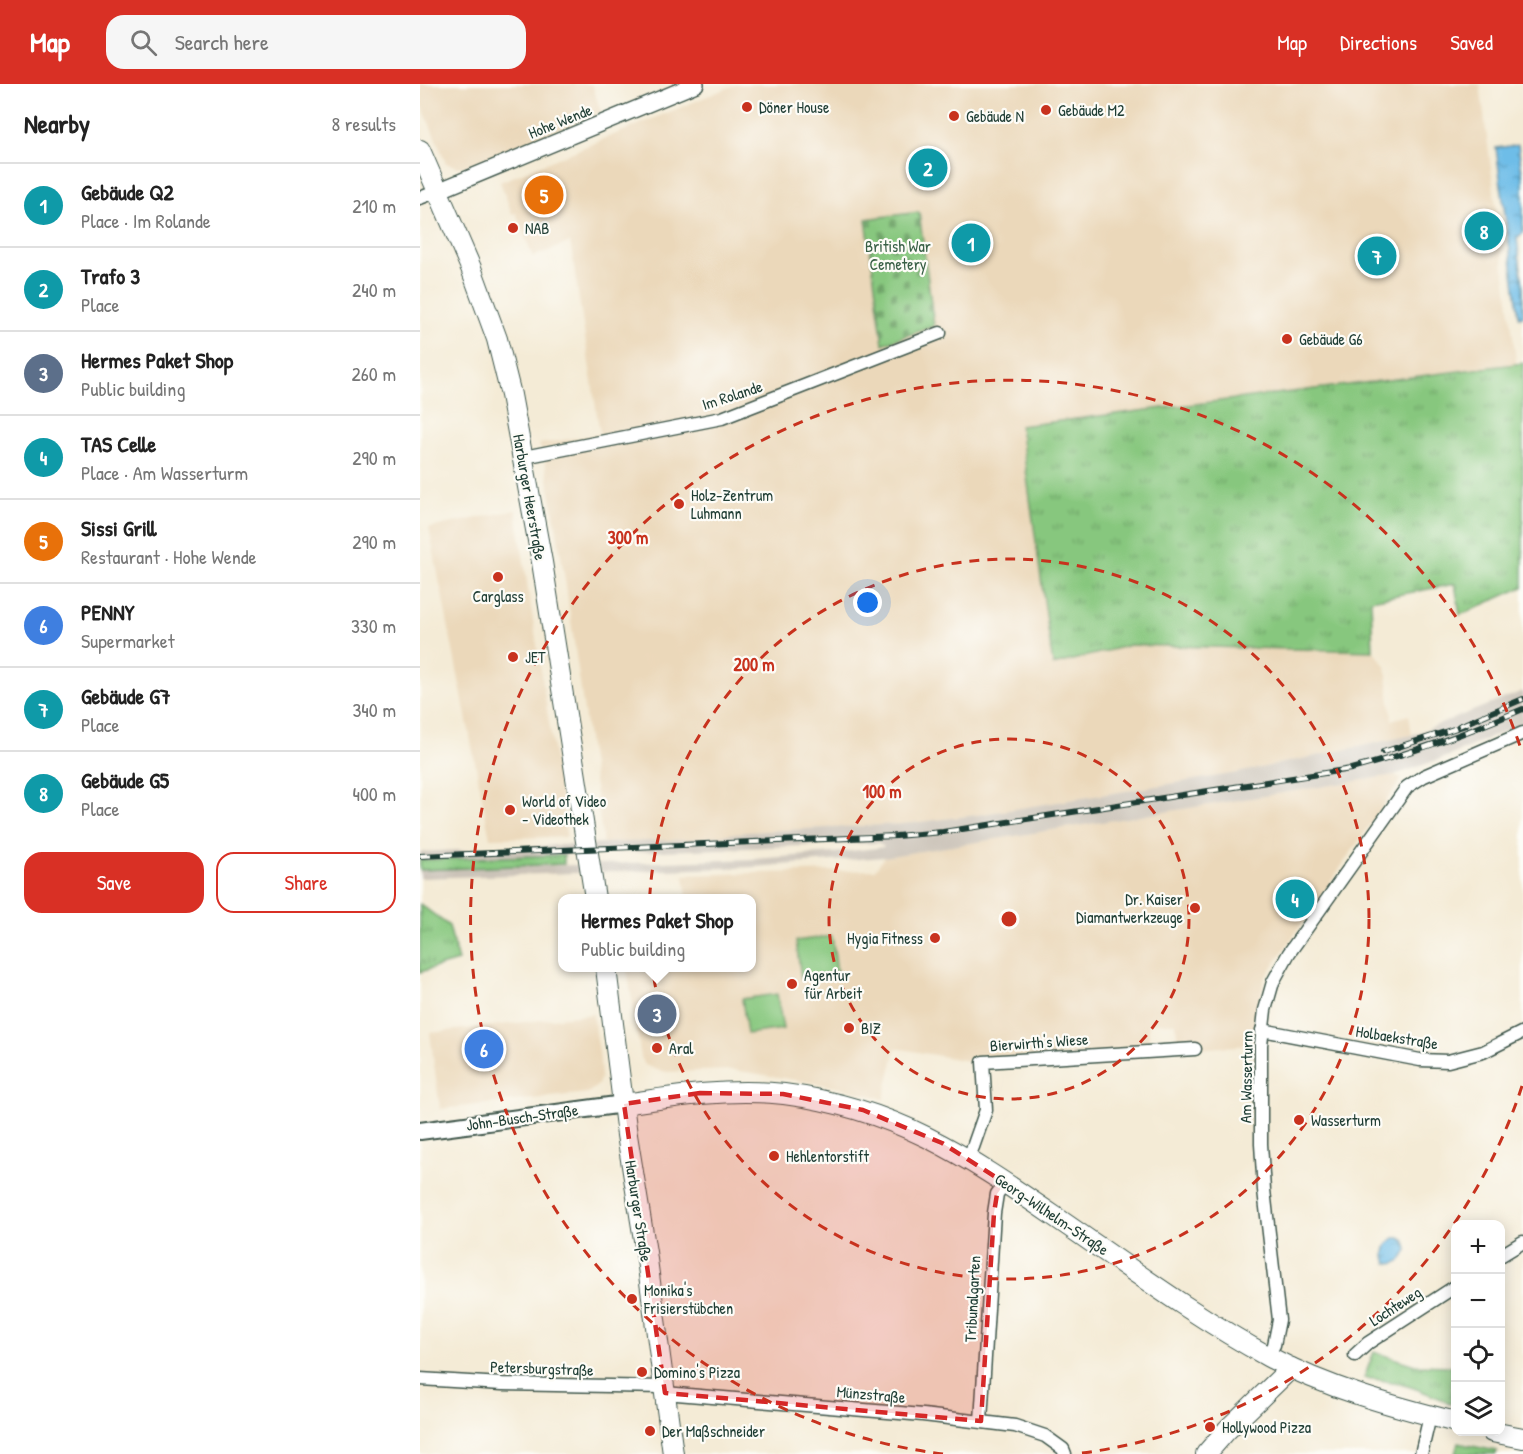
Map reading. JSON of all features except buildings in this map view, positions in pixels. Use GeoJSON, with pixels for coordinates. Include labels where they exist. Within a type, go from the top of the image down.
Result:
{"type":"FeatureCollection","features":[{"type":"Feature","properties":{"kind":"main road","name":"Harburger Heerstraße"},"geometry":{"type":"LineString","coordinates":[[420,150],[429,194],[471,268],[497,339],[524,457],[594,894]]}},
{"type":"Feature","properties":{"kind":"main road","name":"Harburger Straße"},"geometry":{"type":"LineString","coordinates":[[607,972],[627,1135],[646,1252],[673,1454]]}},
{"type":"Feature","properties":{"kind":"main road","name":"Georg-Wilhelm-Straße"},"geometry":{"type":"LineString","coordinates":[[624,1104],[711,1093],[755,1092],[818,1099],[863,1110],[942,1143],[968,1158],[1191,1310],[1268,1356],[1291,1368],[1357,1394],[1451,1421]]}},
{"type":"Feature","properties":{"kind":"main road","name":"John-Busch-Straße"},"geometry":{"type":"LineString","coordinates":[[420,1131],[624,1104]]}},
{"type":"Feature","properties":{"kind":"main road"},"geometry":{"type":"LineString","coordinates":[[1206,1454],[1227,1430],[1291,1368]]}},
{"type":"Feature","properties":{"kind":"main road"},"geometry":{"type":"LineString","coordinates":[[1505,1434],[1523,1438]]}},
{"type":"Feature","properties":{"kind":"street","name":"Hohe Wende"},"geometry":{"type":"LineString","coordinates":[[429,194],[696,84]]}},
{"type":"Feature","properties":{"kind":"street","name":"Im Rolande"},"geometry":{"type":"LineString","coordinates":[[524,457],[722,418],[940,333]]}},
{"type":"Feature","properties":{"kind":"street","name":"Am Wasserturm"},"geometry":{"type":"LineString","coordinates":[[1268,1356],[1274,1345],[1279,1320],[1264,1190],[1262,1144],[1262,1030],[1270,990],[1279,970],[1316,914],[1407,787],[1424,776],[1523,733]]}},
{"type":"Feature","properties":{"kind":"street","name":"Holbaekstraße"},"geometry":{"type":"LineString","coordinates":[[1262,1030],[1420,1060],[1448,1061],[1483,1052],[1523,1032]]}},
{"type":"Feature","properties":{"kind":"street","name":"Bierwirth's Wiese"},"geometry":{"type":"LineString","coordinates":[[968,1158],[986,1110],[983,1062],[1195,1049]]}},
{"type":"Feature","properties":{"kind":"street","name":"Tribunalgarten"},"geometry":{"type":"LineString","coordinates":[[981,1421],[994,1213],[997,1194],[1005,1183]]}},
{"type":"Feature","properties":{"kind":"street"},"geometry":{"type":"LineString","coordinates":[[1505,1253],[1523,1242]]}},
{"type":"Feature","properties":{"kind":"street","name":"Lochteweg"},"geometry":{"type":"LineString","coordinates":[[1355,1355],[1368,1343],[1451,1289]]}},
{"type":"Feature","properties":{"kind":"street","name":"Petersburgstraße"},"geometry":{"type":"LineString","coordinates":[[420,1379],[664,1390]]}},
{"type":"Feature","properties":{"kind":"street","name":"Münzstraße"},"geometry":{"type":"LineString","coordinates":[[664,1390],[1015,1426],[1046,1436],[1063,1449],[1065,1454]]}},
{"type":"Feature","properties":{"kind":"street"},"geometry":{"type":"LineString","coordinates":[[1421,1454],[1430,1416]]}},
{"type":"Feature","properties":{"kind":"highlighted area"},"geometry":{"type":"Polygon","coordinates":[[[700,1093],[783,1094],[863,1110],[942,1143],[1005,1183],[997,1194],[994,1213],[981,1421],[665,1393],[624,1104],[700,1093]]]}},
{"type":"Feature","properties":{"kind":"shaded area"},"geometry":{"type":"Polygon","coordinates":[[[420,84],[592,84],[601,112],[469,167],[458,167],[446,163],[420,101],[420,84]]]}},
{"type":"Feature","properties":{"kind":"shaded area"},"geometry":{"type":"Polygon","coordinates":[[[737,84],[1480,84],[1523,413],[1523,587],[1460,615],[1455,584],[1371,600],[1373,650],[1386,666],[1392,720],[1409,715],[1412,735],[1237,773],[977,815],[903,824],[746,832],[689,839],[603,843],[566,586],[545,461],[539,444],[600,434],[571,247],[570,242],[533,257],[516,213],[512,214],[500,182],[737,84]]]}},
{"type":"Feature","properties":{"kind":"shaded area"},"geometry":{"type":"Polygon","coordinates":[[[516,510],[567,837],[490,838],[429,528],[516,510]]]}},
{"type":"Feature","properties":{"kind":"shaded area"},"geometry":{"type":"Polygon","coordinates":[[[1523,691],[1523,723],[1449,756],[1394,775],[884,857],[754,867],[420,878],[420,870],[755,859],[884,847],[879,843],[420,860],[420,852],[689,839],[746,832],[903,824],[977,815],[1237,773],[1412,735],[1523,691]]]}},
{"type":"Feature","properties":{"kind":"shaded area"},"geometry":{"type":"Polygon","coordinates":[[[1394,775],[1402,778],[1264,979],[1252,1045],[1178,1050],[1176,1023],[1149,1023],[1149,1051],[973,1062],[896,1048],[884,1099],[836,1087],[734,1070],[668,1072],[645,1065],[641,1057],[627,972],[756,972],[756,894],[686,894],[684,875],[875,870],[884,857],[1394,775]]]}},
{"type":"Feature","properties":{"kind":"shaded area"},"geometry":{"type":"Polygon","coordinates":[[[593,1014],[601,1077],[598,1085],[588,1093],[440,1109],[430,1033],[593,1014]]]}},
{"type":"Feature","properties":{"kind":"green space","name":"British War Cemetery"},"geometry":{"type":"Polygon","coordinates":[[[919,212],[934,326],[883,344],[866,219],[919,212]]]}},
{"type":"Feature","properties":{"kind":"green space"},"geometry":{"type":"Polygon","coordinates":[[[1523,363],[1523,587],[1460,615],[1455,584],[1371,600],[1373,651],[1130,645],[1053,665],[1020,426],[1523,363]]]}},
{"type":"Feature","properties":{"kind":"green space"},"geometry":{"type":"Polygon","coordinates":[[[564,855],[564,864],[420,870],[420,860],[564,855]]]}},
{"type":"Feature","properties":{"kind":"green space"},"geometry":{"type":"Polygon","coordinates":[[[420,904],[449,926],[458,961],[420,972],[420,904]]]}},
{"type":"Feature","properties":{"kind":"green space"},"geometry":{"type":"Polygon","coordinates":[[[832,936],[837,972],[801,978],[796,941],[832,936]]]}},
{"type":"Feature","properties":{"kind":"green space"},"geometry":{"type":"Polygon","coordinates":[[[777,994],[783,1029],[747,1034],[742,999],[777,994]]]}},
{"type":"Feature","properties":{"kind":"green space"},"geometry":{"type":"Polygon","coordinates":[[[1374,1352],[1415,1365],[1451,1366],[1451,1404],[1409,1386],[1364,1378],[1374,1352]]]}},
{"type":"Feature","properties":{"kind":"green space"},"geometry":{"type":"Polygon","coordinates":[[[1458,1443],[1497,1451],[1496,1454],[1455,1454],[1458,1443]]]}},
{"type":"Feature","properties":{"kind":"water"},"geometry":{"type":"Polygon","coordinates":[[[1518,145],[1523,180],[1523,233],[1517,238],[1523,286],[1523,316],[1519,317],[1496,148],[1518,145]]]}},
{"type":"Feature","properties":{"kind":"water"},"geometry":{"type":"Polygon","coordinates":[[[1394,1238],[1405,1241],[1407,1250],[1400,1261],[1394,1264],[1387,1263],[1385,1256],[1389,1243],[1394,1238]]]}},
{"type":"Feature","properties":{"kind":"railway"},"geometry":{"type":"LineString","coordinates":[[1459,726],[1523,699]]}},
{"type":"Feature","properties":{"kind":"railway"},"geometry":{"type":"LineString","coordinates":[[420,856],[896,836],[943,832],[1351,769],[1438,742],[1523,709]]}},
{"type":"Feature","properties":{"kind":"railway"},"geometry":{"type":"LineString","coordinates":[[1383,752],[1466,725]]}},
{"type":"Feature","properties":{"kind":"place","name":"Döner House"},"geometry":{"type":"Point","coordinates":[747,107]}},
{"type":"Feature","properties":{"kind":"place","name":"Gebäude M2"},"geometry":{"type":"Point","coordinates":[1046,110]}},
{"type":"Feature","properties":{"kind":"place","name":"Gebäude N"},"geometry":{"type":"Point","coordinates":[954,116]}},
{"type":"Feature","properties":{"kind":"place","name":"Trafo 3"},"geometry":{"type":"Point","coordinates":[928,168]}},
{"type":"Feature","properties":{"kind":"place","name":"Sissi Grill"},"geometry":{"type":"Point","coordinates":[544,195]}},
{"type":"Feature","properties":{"kind":"place","name":"NAB"},"geometry":{"type":"Point","coordinates":[513,228]}},
{"type":"Feature","properties":{"kind":"place","name":"Gebäude G5"},"geometry":{"type":"Point","coordinates":[1484,231]}},
{"type":"Feature","properties":{"kind":"place","name":"Gebäude Q2"},"geometry":{"type":"Point","coordinates":[971,243]}},
{"type":"Feature","properties":{"kind":"place","name":"Gebäude G7"},"geometry":{"type":"Point","coordinates":[1377,256]}},
{"type":"Feature","properties":{"kind":"place","name":"Gebäude G6"},"geometry":{"type":"Point","coordinates":[1287,339]}},
{"type":"Feature","properties":{"kind":"place","name":"Holz-Zentrum Luhmann"},"geometry":{"type":"Point","coordinates":[679,504]}},
{"type":"Feature","properties":{"kind":"place","name":"Carglass"},"geometry":{"type":"Point","coordinates":[498,577]}},
{"type":"Feature","properties":{"kind":"place","name":"JET"},"geometry":{"type":"Point","coordinates":[513,657]}},
{"type":"Feature","properties":{"kind":"place","name":"World of Video - Videothek"},"geometry":{"type":"Point","coordinates":[510,810]}},
{"type":"Feature","properties":{"kind":"place","name":"TAS Celle"},"geometry":{"type":"Point","coordinates":[1295,899]}},
{"type":"Feature","properties":{"kind":"place","name":"Dr. Kaiser Diamantwerkzeuge"},"geometry":{"type":"Point","coordinates":[1195,908]}},
{"type":"Feature","properties":{"kind":"place","name":"Hygia Fitness"},"geometry":{"type":"Point","coordinates":[935,938]}},
{"type":"Feature","properties":{"kind":"place","name":"Agentur für Arbeit"},"geometry":{"type":"Point","coordinates":[792,984]}},
{"type":"Feature","properties":{"kind":"place","name":"Hermes Paket Shop"},"geometry":{"type":"Point","coordinates":[657,1014]}},
{"type":"Feature","properties":{"kind":"place","name":"BIZ"},"geometry":{"type":"Point","coordinates":[849,1028]}},
{"type":"Feature","properties":{"kind":"place","name":"Aral"},"geometry":{"type":"Point","coordinates":[657,1048]}},
{"type":"Feature","properties":{"kind":"place","name":"PENNY"},"geometry":{"type":"Point","coordinates":[484,1049]}},
{"type":"Feature","properties":{"kind":"place","name":"Wasserturm"},"geometry":{"type":"Point","coordinates":[1299,1120]}},
{"type":"Feature","properties":{"kind":"place","name":"Hehlentorstift"},"geometry":{"type":"Point","coordinates":[774,1156]}},
{"type":"Feature","properties":{"kind":"place","name":"Monika's Frisierstübchen"},"geometry":{"type":"Point","coordinates":[632,1299]}},
{"type":"Feature","properties":{"kind":"place","name":"Domino's Pizza"},"geometry":{"type":"Point","coordinates":[642,1372]}},
{"type":"Feature","properties":{"kind":"place","name":"Hollywood Pizza"},"geometry":{"type":"Point","coordinates":[1210,1427]}},
{"type":"Feature","properties":{"kind":"place","name":"Der Maßschneider"},"geometry":{"type":"Point","coordinates":[650,1431]}}]}
